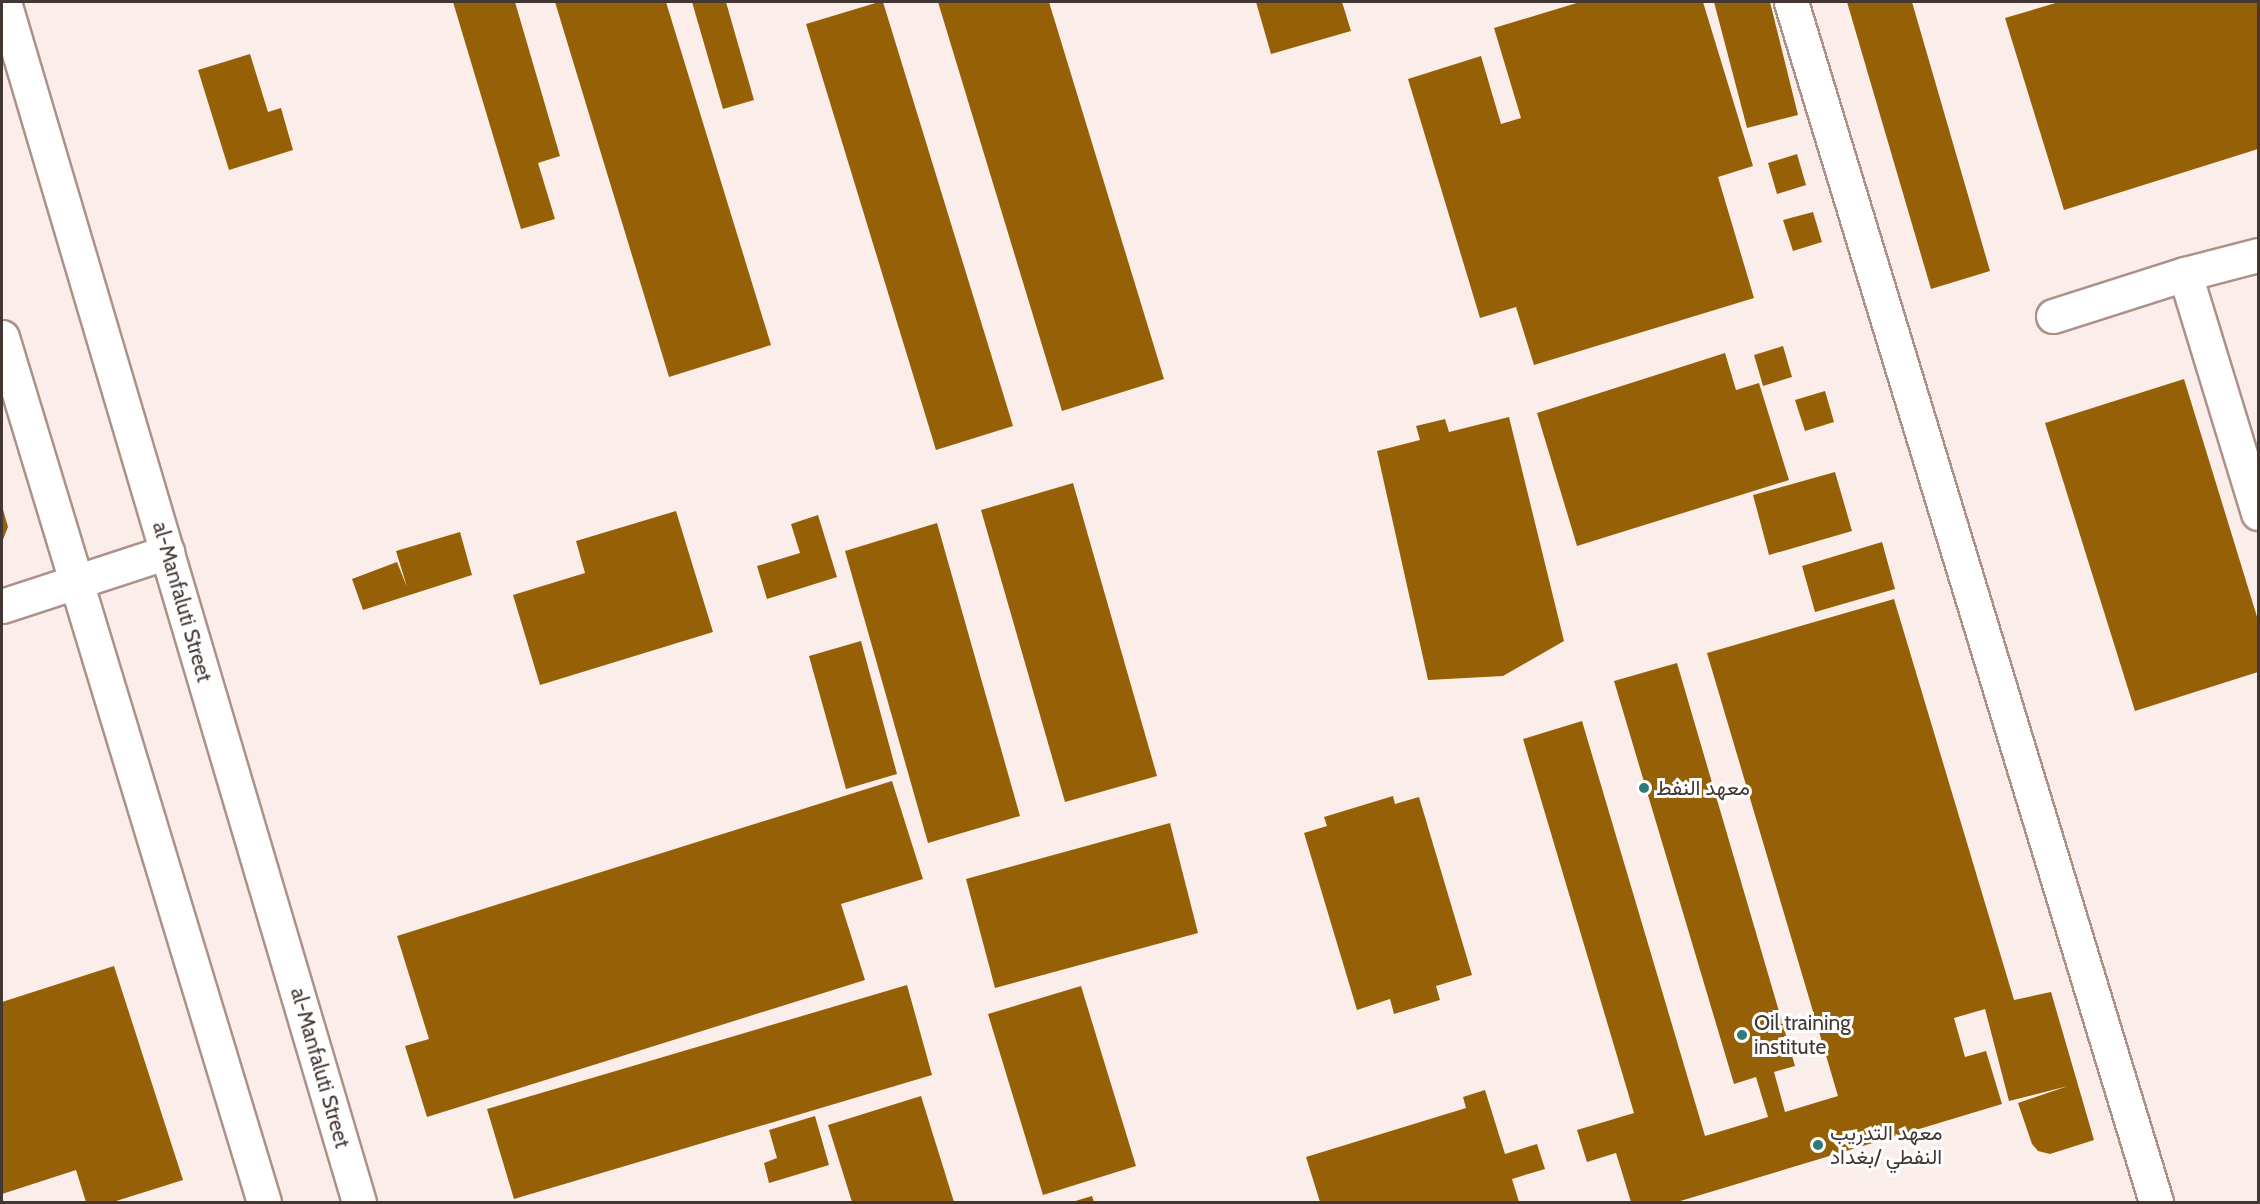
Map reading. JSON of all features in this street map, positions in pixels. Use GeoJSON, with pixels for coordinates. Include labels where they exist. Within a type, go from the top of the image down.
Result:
{"type":"FeatureCollection","features":[{"type":"Feature","properties":{"kind":"street","name":"al-Manfaluti Street"},"geometry":{"type":"LineString","coordinates":[[4,2],[359,1203]]}},
{"type":"Feature","properties":{"kind":"street"},"geometry":{"type":"LineString","coordinates":[[1791,2],[2156,1203]]}},
{"type":"Feature","properties":{"kind":"street"},"geometry":{"type":"LineString","coordinates":[[2053,316],[2185,274],[2259,255]]}},
{"type":"Feature","properties":{"kind":"street"},"geometry":{"type":"LineString","coordinates":[[2185,274],[2259,513]]}},
{"type":"Feature","properties":{"kind":"street"},"geometry":{"type":"LineString","coordinates":[[2,337],[264,1203]]}},
{"type":"Feature","properties":{"kind":"street"},"geometry":{"type":"LineString","coordinates":[[2,606],[167,552]]}},
{"type":"Feature","properties":{"kind":"building"},"geometry":{"type":"Polygon","coordinates":[[[453,2],[515,2],[560,156],[538,163],[555,219],[521,229],[453,2]]]}},
{"type":"Feature","properties":{"kind":"building"},"geometry":{"type":"Polygon","coordinates":[[[555,2],[666,2],[771,345],[669,377],[555,2]]]}},
{"type":"Feature","properties":{"kind":"building"},"geometry":{"type":"Polygon","coordinates":[[[692,2],[726,2],[754,100],[723,109],[692,2]]]}},
{"type":"Feature","properties":{"kind":"building"},"geometry":{"type":"Polygon","coordinates":[[[883,2],[1013,426],[936,450],[806,24],[883,2]]]}},
{"type":"Feature","properties":{"kind":"building"},"geometry":{"type":"Polygon","coordinates":[[[938,2],[1049,2],[1164,379],[1062,411],[938,2]]]}},
{"type":"Feature","properties":{"kind":"building"},"geometry":{"type":"Polygon","coordinates":[[[1256,2],[1342,2],[1351,31],[1271,54],[1256,2]]]}},
{"type":"Feature","properties":{"kind":"building"},"geometry":{"type":"Polygon","coordinates":[[[1580,2],[1703,2],[1753,166],[1718,177],[1754,298],[1534,365],[1516,307],[1480,318],[1408,79],[1481,56],[1501,124],[1521,118],[1494,28],[1580,2]]]}},
{"type":"Feature","properties":{"kind":"building"},"geometry":{"type":"Polygon","coordinates":[[[1714,2],[1770,2],[1798,115],[1747,128],[1714,2]]]}},
{"type":"Feature","properties":{"kind":"building"},"geometry":{"type":"Polygon","coordinates":[[[1847,2],[1912,2],[1990,271],[1931,289],[1847,2]]]}},
{"type":"Feature","properties":{"kind":"building"},"geometry":{"type":"Polygon","coordinates":[[[2059,2],[2258,2],[2258,149],[2064,210],[2005,18],[2059,2]]]}},
{"type":"Feature","properties":{"kind":"building"},"geometry":{"type":"Polygon","coordinates":[[[250,54],[268,112],[281,108],[293,150],[229,170],[198,70],[250,54]]]}},
{"type":"Feature","properties":{"kind":"building"},"geometry":{"type":"Polygon","coordinates":[[[1797,154],[1806,185],[1777,194],[1768,163],[1797,154]]]}},
{"type":"Feature","properties":{"kind":"building"},"geometry":{"type":"Polygon","coordinates":[[[1813,212],[1822,242],[1793,251],[1783,220],[1813,212]]]}},
{"type":"Feature","properties":{"kind":"building"},"geometry":{"type":"Polygon","coordinates":[[[1783,346],[1792,377],[1763,386],[1754,355],[1783,346]]]}},
{"type":"Feature","properties":{"kind":"building"},"geometry":{"type":"Polygon","coordinates":[[[1725,353],[1736,390],[1759,383],[1789,480],[1577,546],[1537,413],[1725,353]]]}},
{"type":"Feature","properties":{"kind":"building"},"geometry":{"type":"Polygon","coordinates":[[[2184,379],[2258,620],[2258,672],[2135,711],[2045,423],[2184,379]]]}},
{"type":"Feature","properties":{"kind":"building"},"geometry":{"type":"Polygon","coordinates":[[[1825,391],[1834,422],[1805,431],[1795,400],[1825,391]]]}},
{"type":"Feature","properties":{"kind":"building"},"geometry":{"type":"Polygon","coordinates":[[[1509,417],[1564,641],[1503,676],[1428,680],[1377,451],[1420,440],[1416,426],[1445,419],[1449,432],[1509,417]]]}},
{"type":"Feature","properties":{"kind":"building"},"geometry":{"type":"Polygon","coordinates":[[[1835,472],[1852,531],[1769,555],[1753,495],[1835,472]]]}},
{"type":"Feature","properties":{"kind":"building"},"geometry":{"type":"Polygon","coordinates":[[[1073,483],[1157,776],[1065,802],[981,510],[1073,483]]]}},
{"type":"Feature","properties":{"kind":"building"},"geometry":{"type":"Polygon","coordinates":[[[2,506],[8,527],[2,542],[2,506]]]}},
{"type":"Feature","properties":{"kind":"building"},"geometry":{"type":"Polygon","coordinates":[[[676,511],[713,632],[540,685],[513,595],[585,573],[576,541],[676,511]]]}},
{"type":"Feature","properties":{"kind":"building"},"geometry":{"type":"Polygon","coordinates":[[[818,515],[837,577],[767,599],[757,566],[800,553],[791,524],[818,515]]]}},
{"type":"Feature","properties":{"kind":"building"},"geometry":{"type":"Polygon","coordinates":[[[937,523],[1020,816],[928,843],[845,551],[937,523]]]}},
{"type":"Feature","properties":{"kind":"building"},"geometry":{"type":"Polygon","coordinates":[[[460,532],[472,575],[363,610],[352,579],[397,562],[407,587],[396,551],[460,532]]]}},
{"type":"Feature","properties":{"kind":"building"},"geometry":{"type":"Polygon","coordinates":[[[1882,542],[1895,589],[1815,612],[1802,566],[1882,542]]]}},
{"type":"Feature","properties":{"kind":"building"},"geometry":{"type":"Polygon","coordinates":[[[1894,599],[2014,1000],[2051,992],[2094,1140],[2050,1154],[2038,1151],[2032,1144],[2018,1103],[2068,1086],[2009,1101],[1985,1009],[1954,1018],[1965,1057],[1986,1051],[2002,1104],[1677,1202],[1631,1202],[1616,1153],[1587,1162],[1577,1130],[1634,1113],[1523,739],[1582,721],[1705,1136],[1768,1117],[1756,1077],[1734,1084],[1614,681],[1677,663],[1795,1066],[1774,1072],[1785,1112],[1838,1096],[1707,653],[1894,599]]]}},
{"type":"Feature","properties":{"kind":"building"},"geometry":{"type":"Polygon","coordinates":[[[861,641],[897,774],[846,789],[809,656],[861,641]]]}},
{"type":"Feature","properties":{"kind":"building"},"geometry":{"type":"Polygon","coordinates":[[[892,781],[923,879],[841,904],[865,980],[427,1117],[405,1046],[429,1039],[397,936],[892,781]]]}},
{"type":"Feature","properties":{"kind":"building"},"geometry":{"type":"Polygon","coordinates":[[[1393,796],[1395,804],[1419,797],[1472,975],[1436,986],[1440,1000],[1394,1014],[1390,999],[1357,1010],[1304,833],[1327,826],[1324,817],[1393,796]]]}},
{"type":"Feature","properties":{"kind":"building"},"geometry":{"type":"Polygon","coordinates":[[[1170,823],[1198,933],[995,988],[966,879],[1170,823]]]}},
{"type":"Feature","properties":{"kind":"building"},"geometry":{"type":"Polygon","coordinates":[[[114,966],[183,1180],[113,1202],[86,1202],[76,1170],[2,1194],[2,1002],[114,966]]]}},
{"type":"Feature","properties":{"kind":"building"},"geometry":{"type":"Polygon","coordinates":[[[907,985],[932,1075],[514,1199],[487,1109],[907,985]]]}},
{"type":"Feature","properties":{"kind":"building"},"geometry":{"type":"Polygon","coordinates":[[[1081,986],[1136,1166],[1043,1195],[988,1014],[1081,986]]]}},
{"type":"Feature","properties":{"kind":"building"},"geometry":{"type":"Polygon","coordinates":[[[1485,1090],[1505,1154],[1537,1144],[1545,1169],[1512,1179],[1519,1202],[1320,1202],[1306,1157],[1466,1108],[1463,1097],[1485,1090]]]}},
{"type":"Feature","properties":{"kind":"building"},"geometry":{"type":"Polygon","coordinates":[[[921,1096],[954,1202],[852,1202],[828,1125],[921,1096]]]}},
{"type":"Feature","properties":{"kind":"building"},"geometry":{"type":"Polygon","coordinates":[[[815,1116],[829,1165],[769,1183],[764,1163],[777,1158],[769,1130],[815,1116]]]}},
{"type":"Feature","properties":{"kind":"building"},"geometry":{"type":"Polygon","coordinates":[[[1092,1196],[1094,1202],[1072,1202],[1092,1196]]]}},
{"type":"Feature","properties":{"kind":"place","name":"معهد النفط"},"geometry":{"type":"Point","coordinates":[1644,788]}},
{"type":"Feature","properties":{"kind":"place","name":"Oil training institute"},"geometry":{"type":"Point","coordinates":[1742,1035]}},
{"type":"Feature","properties":{"kind":"place","name":"معهد التدريب النفطي /بغداد"},"geometry":{"type":"Point","coordinates":[1818,1145]}}]}
